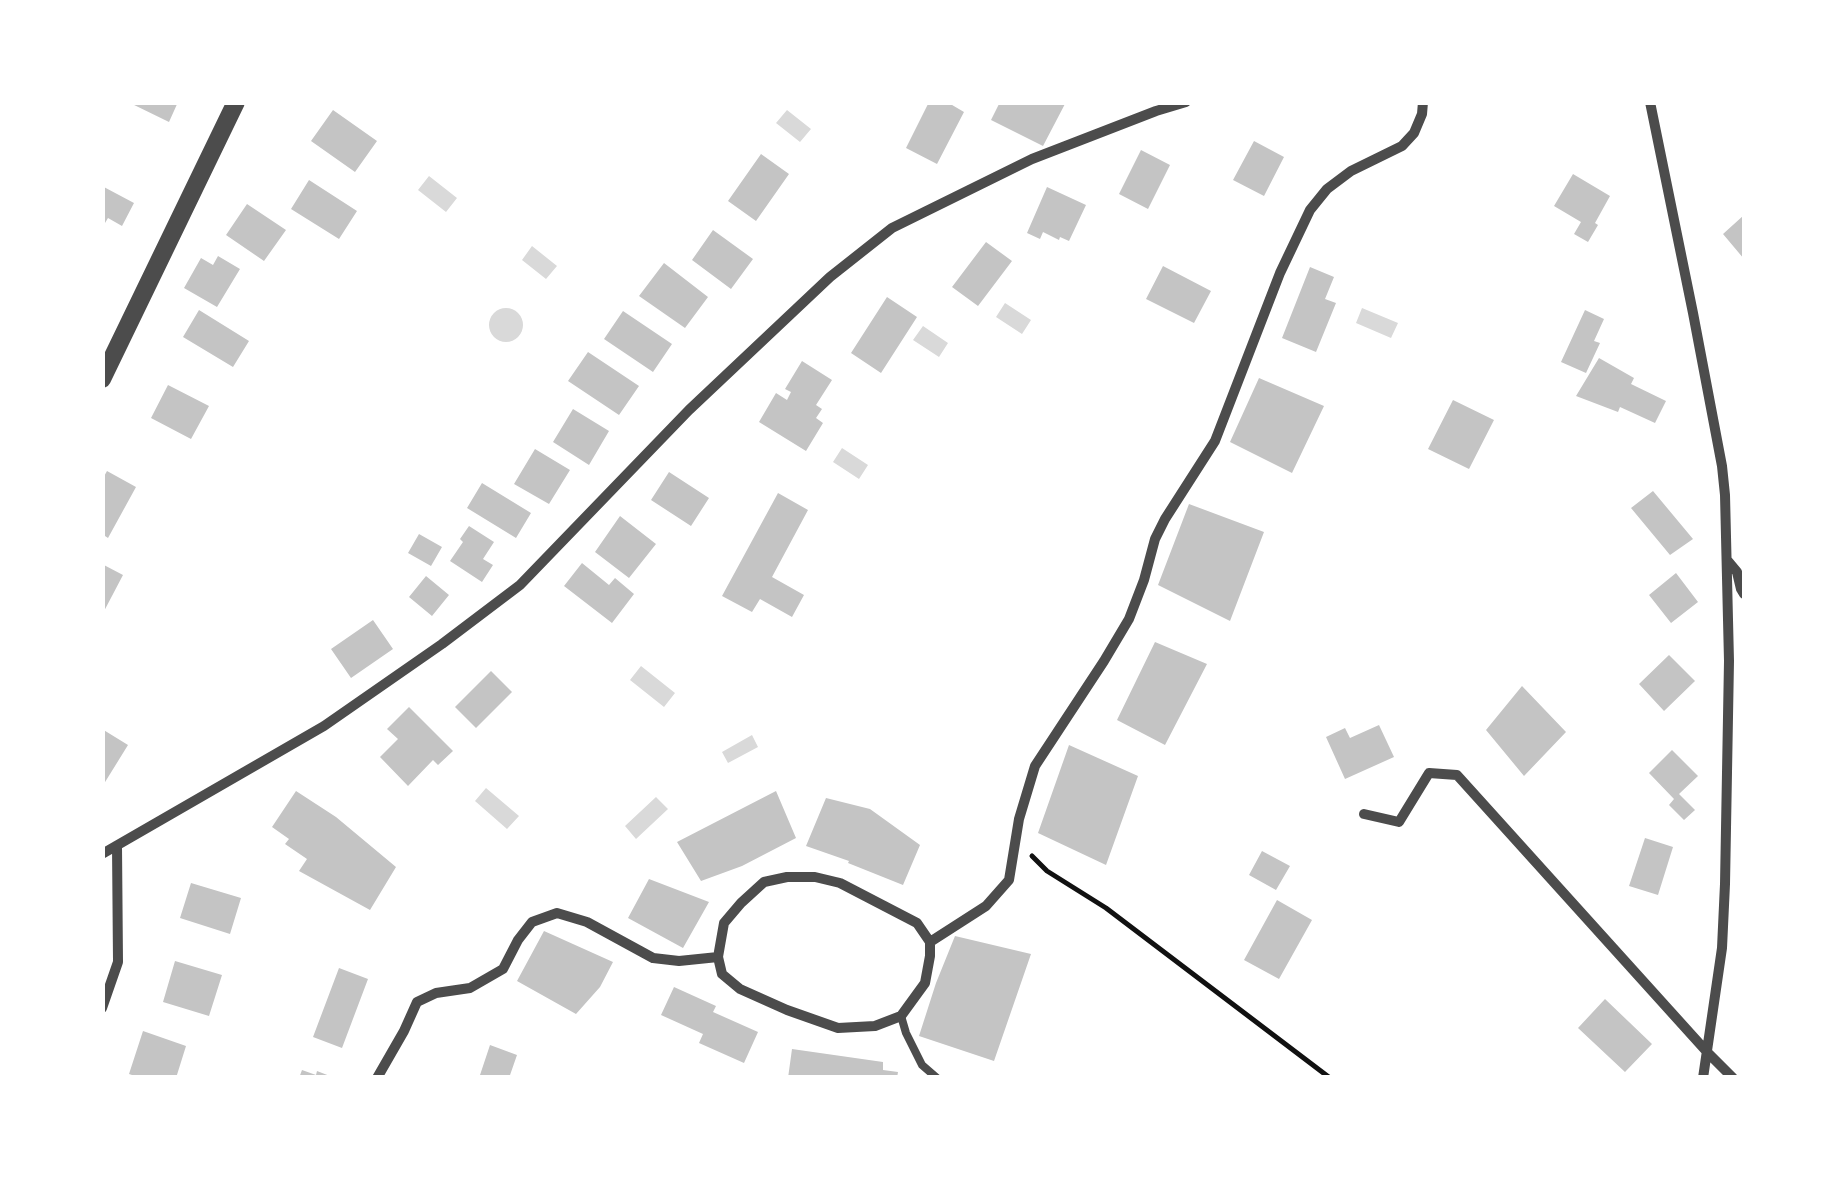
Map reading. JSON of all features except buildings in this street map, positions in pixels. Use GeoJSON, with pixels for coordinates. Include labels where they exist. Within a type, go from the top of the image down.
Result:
{"type":"FeatureCollection","features":[{"type":"Feature","properties":{"kind":"street"},"geometry":{"type":"LineString","coordinates":[[102,378],[236,102]]}},
{"type":"Feature","properties":{"kind":"street"},"geometry":{"type":"LineString","coordinates":[[102,854],[324,726],[520,585],[690,410],[830,276],[892,228],[1032,158],[1186,102]]}},
{"type":"Feature","properties":{"kind":"street"},"geometry":{"type":"LineString","coordinates":[[930,942],[986,906],[1009,880],[1018,819],[1035,766],[1129,619],[1155,539],[1215,441],[1280,273],[1310,210],[1327,188],[1351,171],[1402,146],[1414,133],[1423,102]]}},
{"type":"Feature","properties":{"kind":"street"},"geometry":{"type":"LineString","coordinates":[[1650,102],[1722,466],[1727,560],[1726,884],[1722,948],[1704,1078]]}},
{"type":"Feature","properties":{"kind":"street"},"geometry":{"type":"LineString","coordinates":[[1727,560],[1744,594]]}},
{"type":"Feature","properties":{"kind":"street"},"geometry":{"type":"LineString","coordinates":[[1364,814],[1398,822],[1429,774],[1457,775],[1733,1078]]}},
{"type":"Feature","properties":{"kind":"street"},"geometry":{"type":"LineString","coordinates":[[102,1008],[118,962],[117,846]]}},
{"type":"Feature","properties":{"kind":"street"},"geometry":{"type":"LineString","coordinates":[[787,877],[815,877],[840,884],[917,923],[930,942],[925,983],[901,1016],[875,1026],[838,1028],[787,1010],[740,989],[722,974],[718,957],[724,923],[741,903],[764,882],[787,877]]}},
{"type":"Feature","properties":{"kind":"street"},"geometry":{"type":"LineString","coordinates":[[377,1078],[417,1002],[470,988],[503,968],[532,922],[557,913],[587,922],[653,958],[679,961],[718,957]]}},
{"type":"Feature","properties":{"kind":"lane"},"geometry":{"type":"LineString","coordinates":[[901,1016],[922,1065],[937,1078]]}},
{"type":"Feature","properties":{"kind":"path"},"geometry":{"type":"LineString","coordinates":[[1014,846],[1106,908],[1330,1078]]}},
{"type":"Feature","properties":{"kind":"shaded area"},"geometry":{"type":"Polygon","coordinates":[[[787,110],[811,129],[800,142],[776,123],[787,110]]]}},
{"type":"Feature","properties":{"kind":"shaded area"},"geometry":{"type":"Polygon","coordinates":[[[429,176],[457,198],[446,212],[418,190],[429,176]]]}},
{"type":"Feature","properties":{"kind":"shaded area"},"geometry":{"type":"Polygon","coordinates":[[[532,246],[557,266],[546,279],[522,260],[532,246]]]}},
{"type":"Feature","properties":{"kind":"shaded area"},"geometry":{"type":"Polygon","coordinates":[[[1005,303],[1031,320],[1022,334],[996,317],[1005,303]]]}},
{"type":"Feature","properties":{"kind":"shaded area"},"geometry":{"type":"Polygon","coordinates":[[[506,308],[518,313],[523,325],[518,337],[506,342],[494,337],[489,325],[494,313],[506,308]]]}},
{"type":"Feature","properties":{"kind":"shaded area"},"geometry":{"type":"Polygon","coordinates":[[[1362,308],[1398,323],[1391,338],[1356,323],[1362,308]]]}},
{"type":"Feature","properties":{"kind":"shaded area"},"geometry":{"type":"Polygon","coordinates":[[[923,326],[948,343],[939,357],[913,340],[923,326]]]}},
{"type":"Feature","properties":{"kind":"shaded area"},"geometry":{"type":"Polygon","coordinates":[[[842,448],[868,465],[859,479],[833,462],[842,448]]]}},
{"type":"Feature","properties":{"kind":"shaded area"},"geometry":{"type":"Polygon","coordinates":[[[641,666],[675,693],[664,707],[630,680],[641,666]]]}},
{"type":"Feature","properties":{"kind":"shaded area"},"geometry":{"type":"Polygon","coordinates":[[[752,735],[758,747],[728,763],[722,752],[752,735]]]}},
{"type":"Feature","properties":{"kind":"shaded area"},"geometry":{"type":"Polygon","coordinates":[[[486,788],[519,816],[507,829],[475,801],[486,788]]]}},
{"type":"Feature","properties":{"kind":"shaded area"},"geometry":{"type":"Polygon","coordinates":[[[656,797],[668,809],[636,839],[625,826],[656,797]]]}}]}
